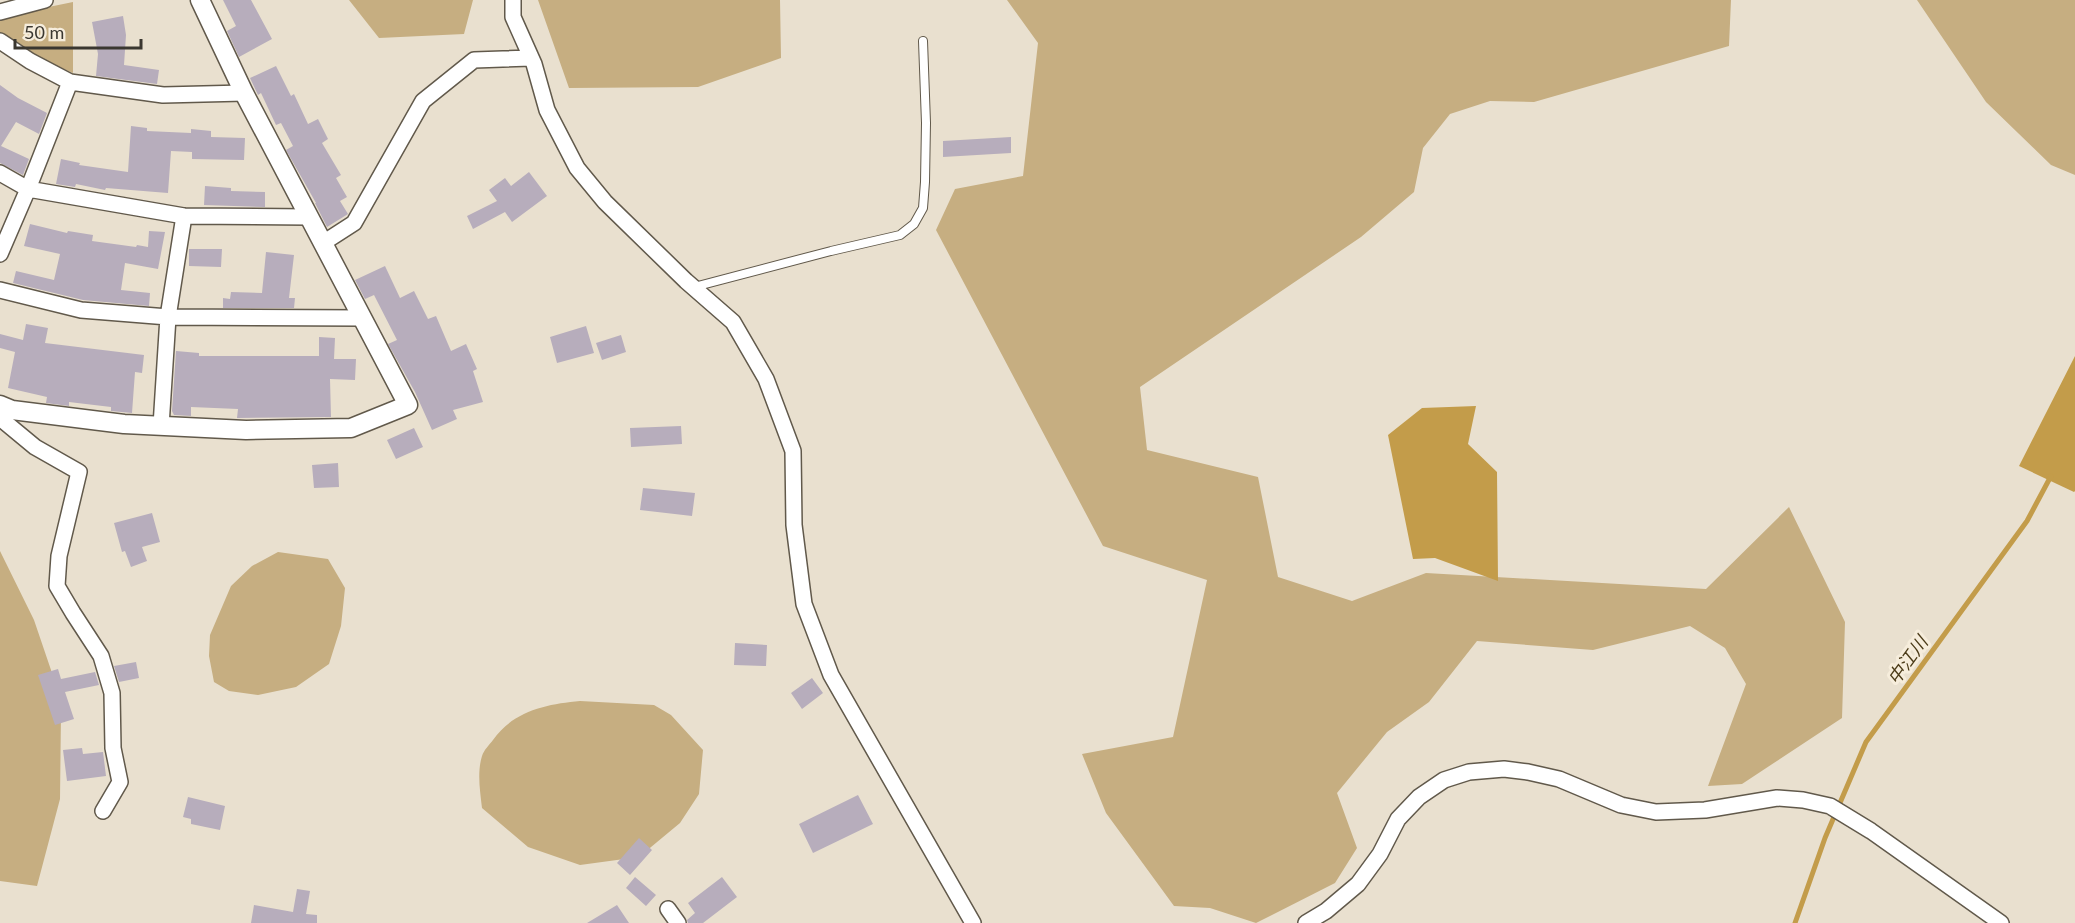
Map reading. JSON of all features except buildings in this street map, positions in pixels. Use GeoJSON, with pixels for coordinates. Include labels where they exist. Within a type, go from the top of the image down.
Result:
{"type":"FeatureCollection","features":[{"type":"Feature","properties":{"kind":"street"},"geometry":{"type":"LineString","coordinates":[[0,12],[45,0]]}},
{"type":"Feature","properties":{"kind":"street"},"geometry":{"type":"LineString","coordinates":[[0,405],[23,411],[124,424],[246,429],[351,428],[408,405],[244,93],[200,0]]}},
{"type":"Feature","properties":{"kind":"street"},"geometry":{"type":"LineString","coordinates":[[513,0],[513,17],[531,58],[547,110],[577,168],[605,202],[733,322],[766,379],[793,451],[794,525],[804,604],[831,675],[973,923]]}},
{"type":"Feature","properties":{"kind":"street"},"geometry":{"type":"LineString","coordinates":[[0,41],[30,61],[70,82],[163,95],[244,93]]}},
{"type":"Feature","properties":{"kind":"street"},"geometry":{"type":"LineString","coordinates":[[323,243],[354,223],[423,101],[474,60],[531,58]]}},
{"type":"Feature","properties":{"kind":"street"},"geometry":{"type":"LineString","coordinates":[[0,254],[70,82]]}},
{"type":"Feature","properties":{"kind":"street"},"geometry":{"type":"LineString","coordinates":[[0,173],[28,189],[184,216],[309,217]]}},
{"type":"Feature","properties":{"kind":"street"},"geometry":{"type":"LineString","coordinates":[[160,426],[168,317],[184,216]]}},
{"type":"Feature","properties":{"kind":"street"},"geometry":{"type":"LineString","coordinates":[[0,290],[81,310],[168,317],[363,318]]}},
{"type":"Feature","properties":{"kind":"street"},"geometry":{"type":"LineString","coordinates":[[0,418],[35,447],[79,472],[59,556],[57,586],[101,656],[112,693],[113,748],[120,782],[103,811]]}},
{"type":"Feature","properties":{"kind":"street"},"geometry":{"type":"LineString","coordinates":[[1306,923],[1326,911],[1358,884],[1380,854],[1398,819],[1419,797],[1443,780],[1469,772],[1504,769],[1528,771],[1559,779],[1621,805],[1656,812],[1705,810],[1777,798],[1803,800],[1837,810],[1871,831],[2001,923]]}},
{"type":"Feature","properties":{"kind":"street"},"geometry":{"type":"LineString","coordinates":[[668,909],[678,923]]}},
{"type":"Feature","properties":{"kind":"lane"},"geometry":{"type":"LineString","coordinates":[[694,287],[831,250],[900,235],[914,224],[923,208],[925,182],[926,123],[923,41]]}},
{"type":"Feature","properties":{"kind":"shaded area"},"geometry":{"type":"Polygon","coordinates":[[[349,0],[473,0],[464,34],[379,38],[349,0]]]}},
{"type":"Feature","properties":{"kind":"shaded area"},"geometry":{"type":"Polygon","coordinates":[[[538,0],[780,0],[781,58],[698,87],[569,88],[538,0]]]}},
{"type":"Feature","properties":{"kind":"shaded area"},"geometry":{"type":"Polygon","coordinates":[[[1007,0],[1731,0],[1729,46],[1534,102],[1490,101],[1450,114],[1423,148],[1414,192],[1361,237],[1140,387],[1147,450],[1258,477],[1278,577],[1352,601],[1426,573],[1706,589],[1789,507],[1845,622],[1842,718],[1742,784],[1708,786],[1746,684],[1725,648],[1690,626],[1593,650],[1477,641],[1429,702],[1387,732],[1337,793],[1357,848],[1335,883],[1256,923],[1210,908],[1174,906],[1106,813],[1082,754],[1173,737],[1207,580],[1103,546],[936,230],[955,189],[1023,176],[1038,43],[1007,0]]]}},
{"type":"Feature","properties":{"kind":"shaded area"},"geometry":{"type":"Polygon","coordinates":[[[1917,0],[2075,0],[2075,175],[2051,165],[1986,102],[1917,0]]]}},
{"type":"Feature","properties":{"kind":"shaded area"},"geometry":{"type":"Polygon","coordinates":[[[73,2],[73,73],[38,58],[0,33],[0,17],[73,2]]]}},
{"type":"Feature","properties":{"kind":"shaded area"},"geometry":{"type":"Polygon","coordinates":[[[2075,356],[2075,491],[2074,492],[2019,466],[2075,356]]]}},
{"type":"Feature","properties":{"kind":"shaded area"},"geometry":{"type":"Polygon","coordinates":[[[1476,406],[1468,444],[1497,472],[1498,581],[1435,558],[1413,559],[1388,435],[1422,408],[1476,406]]]}},
{"type":"Feature","properties":{"kind":"shaded area"},"geometry":{"type":"Polygon","coordinates":[[[0,551],[34,620],[51,670],[61,711],[60,799],[37,886],[0,881],[0,551]]]}},
{"type":"Feature","properties":{"kind":"shaded area"},"geometry":{"type":"Polygon","coordinates":[[[278,552],[328,559],[345,588],[341,626],[329,664],[296,687],[258,695],[229,691],[214,682],[209,656],[210,635],[231,586],[252,566],[278,552]]]}},
{"type":"Feature","properties":{"kind":"shaded area"},"geometry":{"type":"Polygon","coordinates":[[[580,701],[654,705],[671,715],[703,750],[699,794],[680,823],[639,857],[580,865],[528,847],[482,808],[479,782],[480,762],[485,750],[501,730],[510,722],[532,711],[555,704],[580,701]]]}},
{"type":"Feature","properties":{"kind":"waterway","name":"中江川"},"geometry":{"type":"LineString","coordinates":[[1795,923],[1825,838],[1866,742],[2027,521],[2051,476]]}}]}
